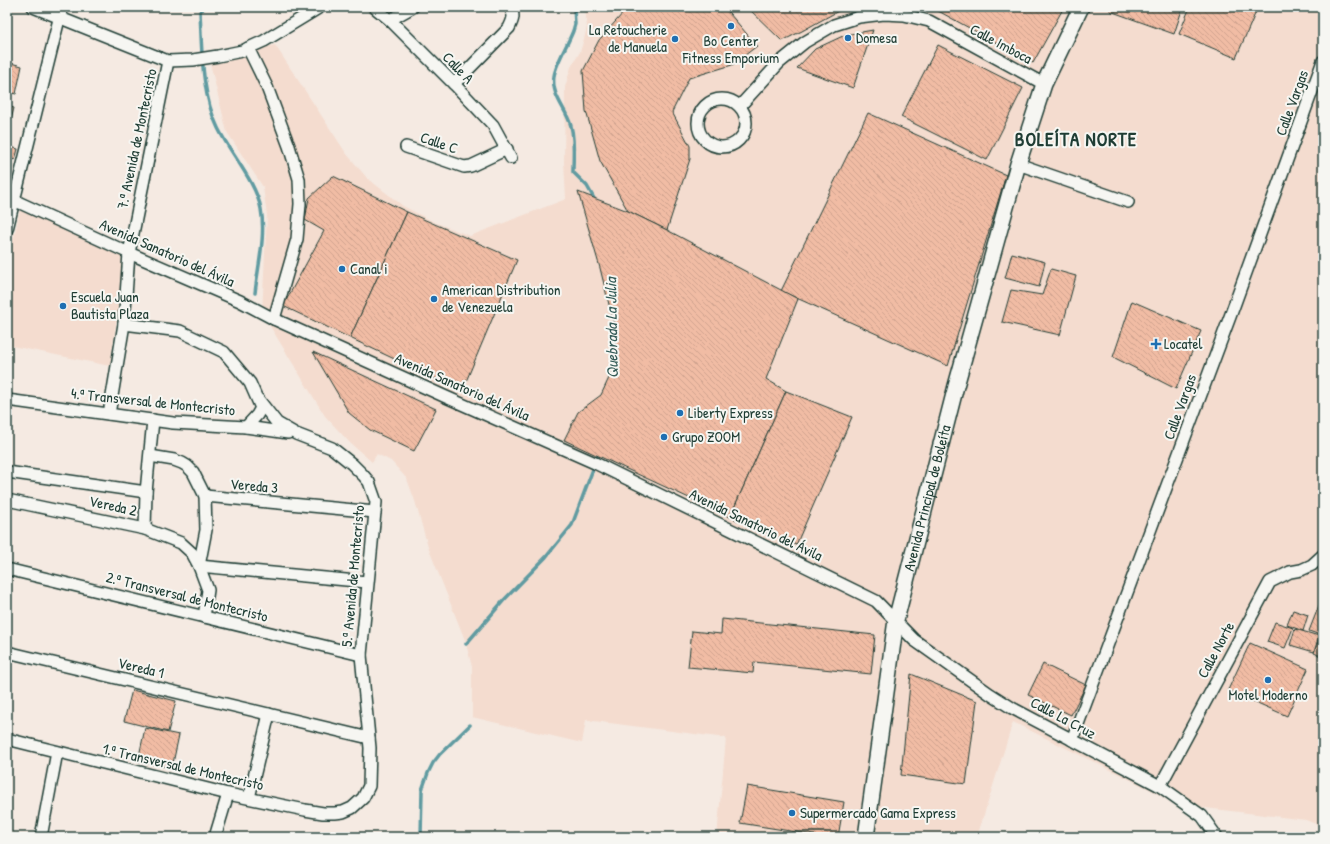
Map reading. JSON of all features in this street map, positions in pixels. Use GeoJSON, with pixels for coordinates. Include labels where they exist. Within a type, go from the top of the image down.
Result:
{"type":"FeatureCollection","features":[{"type":"Feature","properties":{"kind":"street"},"geometry":{"type":"LineString","coordinates":[[33,7],[61,12],[168,61],[193,60],[218,56],[248,48],[264,41],[320,7]]}},
{"type":"Feature","properties":{"kind":"street","name":"Calle A"},"geometry":{"type":"LineString","coordinates":[[374,7],[390,20],[493,125],[509,153]]}},
{"type":"Feature","properties":{"kind":"street"},"geometry":{"type":"LineString","coordinates":[[390,20],[413,7]]}},
{"type":"Feature","properties":{"kind":"street"},"geometry":{"type":"LineString","coordinates":[[454,84],[509,28],[514,15],[510,7]]}},
{"type":"Feature","properties":{"kind":"street"},"geometry":{"type":"LineString","coordinates":[[1044,84],[1081,7]]}},
{"type":"Feature","properties":{"kind":"street"},"geometry":{"type":"LineString","coordinates":[[7,229],[11,198],[61,12]]}},
{"type":"Feature","properties":{"kind":"street","name":"Calle Imboca"},"geometry":{"type":"LineString","coordinates":[[740,106],[779,63],[806,42],[834,25],[859,16],[904,15],[929,22],[1044,84]]}},
{"type":"Feature","properties":{"kind":"street"},"geometry":{"type":"LineString","coordinates":[[248,48],[267,87],[289,146],[299,179],[300,204],[297,239],[274,318]]}},
{"type":"Feature","properties":{"kind":"street","name":"7.ª Avenida de Montecristo"},"geometry":{"type":"LineString","coordinates":[[109,414],[124,324],[129,252],[168,61]]}},
{"type":"Feature","properties":{"kind":"street","name":"Calle Vargas"},"geometry":{"type":"LineString","coordinates":[[1072,740],[1231,314],[1323,61]]}},
{"type":"Feature","properties":{"kind":"street","name":"Avenida Principal de Boleíta"},"geometry":{"type":"LineString","coordinates":[[866,837],[896,620],[956,386],[1018,164],[1044,84]]}},
{"type":"Feature","properties":{"kind":"street"},"geometry":{"type":"LineString","coordinates":[[724,99],[733,101],[740,106],[745,115],[747,124],[741,139],[734,145],[726,148],[715,147],[708,143],[699,132],[698,119],[701,111],[707,104],[716,100],[724,99]]}},
{"type":"Feature","properties":{"kind":"street","name":"Calle C"},"geometry":{"type":"LineString","coordinates":[[406,147],[464,167],[509,153]]}},
{"type":"Feature","properties":{"kind":"street"},"geometry":{"type":"LineString","coordinates":[[1018,164],[1128,202]]}},
{"type":"Feature","properties":{"kind":"street","name":"Avenida Sanatorio del Ávila"},"geometry":{"type":"LineString","coordinates":[[11,198],[240,301],[446,398],[595,463],[876,601],[896,620]]}},
{"type":"Feature","properties":{"kind":"street","name":"5.ª Avenida de Montecristo"},"geometry":{"type":"LineString","coordinates":[[124,324],[180,331],[224,352],[250,384],[258,399],[277,423],[296,434],[332,448],[363,475],[372,490],[376,502],[361,655],[370,748],[369,786],[363,798],[352,808]]}},
{"type":"Feature","properties":{"kind":"street"},"geometry":{"type":"LineString","coordinates":[[246,427],[261,408],[258,399]]}},
{"type":"Feature","properties":{"kind":"street","name":"4.ª Transversal de Montecristo"},"geometry":{"type":"LineString","coordinates":[[7,400],[153,420],[246,427],[296,434]]}},
{"type":"Feature","properties":{"kind":"street"},"geometry":{"type":"LineString","coordinates":[[145,529],[146,492],[153,420]]}},
{"type":"Feature","properties":{"kind":"street"},"geometry":{"type":"LineString","coordinates":[[150,456],[174,460],[187,466],[196,476],[205,496],[206,530],[199,566],[368,582]]}},
{"type":"Feature","properties":{"kind":"street"},"geometry":{"type":"LineString","coordinates":[[7,472],[146,492]]}},
{"type":"Feature","properties":{"kind":"street","name":"Vereda 3"},"geometry":{"type":"LineString","coordinates":[[205,496],[375,512]]}},
{"type":"Feature","properties":{"kind":"street","name":"Vereda 2"},"geometry":{"type":"LineString","coordinates":[[7,500],[145,529],[181,543],[192,553],[199,566],[208,590],[204,617]]}},
{"type":"Feature","properties":{"kind":"street","name":"Calle Norte"},"geometry":{"type":"LineString","coordinates":[[1160,786],[1270,582],[1290,572],[1301,570],[1312,564],[1323,555]]}},
{"type":"Feature","properties":{"kind":"street","name":"2.ª Transversal de Montecristo"},"geometry":{"type":"LineString","coordinates":[[7,569],[361,655]]}},
{"type":"Feature","properties":{"kind":"street","name":"Calle La Cruz"},"geometry":{"type":"LineString","coordinates":[[896,620],[914,640],[1012,708],[1160,786],[1202,816],[1217,837]]}},
{"type":"Feature","properties":{"kind":"street","name":"Vereda 1"},"geometry":{"type":"LineString","coordinates":[[7,652],[369,738]]}},
{"type":"Feature","properties":{"kind":"street"},"geometry":{"type":"LineString","coordinates":[[249,798],[269,714]]}},
{"type":"Feature","properties":{"kind":"street","name":"1.ª Transversal de Montecristo"},"geometry":{"type":"LineString","coordinates":[[7,739],[228,794],[323,814],[343,812],[352,808]]}},
{"type":"Feature","properties":{"kind":"street"},"geometry":{"type":"LineString","coordinates":[[41,837],[56,752]]}},
{"type":"Feature","properties":{"kind":"street"},"geometry":{"type":"LineString","coordinates":[[215,837],[228,794]]}},
{"type":"Feature","properties":{"kind":"shaded area"},"geometry":{"type":"Polygon","coordinates":[[[585,7],[1323,7],[1323,827],[1306,820],[1197,807],[1192,815],[1153,791],[1013,722],[977,837],[717,837],[726,738],[586,720],[582,743],[472,717],[472,667],[465,640],[428,547],[407,479],[391,461],[377,454],[372,462],[350,443],[325,416],[262,313],[267,215],[263,187],[227,132],[209,59],[275,45],[346,153],[367,178],[403,206],[434,222],[470,236],[566,199],[564,162],[565,87],[571,67],[580,52],[587,27],[585,7]]]}},
{"type":"Feature","properties":{"kind":"shaded area","name":"Escuela Juan Bautista Plaza"},"geometry":{"type":"Polygon","coordinates":[[[20,210],[125,258],[110,366],[7,345],[7,268],[20,210]]]}},
{"type":"Feature","properties":{"kind":"building"},"geometry":{"type":"Polygon","coordinates":[[[619,7],[724,7],[757,46],[732,65],[689,78],[672,112],[690,146],[690,159],[667,230],[628,211],[600,161],[586,111],[583,71],[599,40],[624,12],[619,7]]]}},
{"type":"Feature","properties":{"kind":"building"},"geometry":{"type":"Polygon","coordinates":[[[747,7],[841,7],[842,9],[782,41],[747,7]]]}},
{"type":"Feature","properties":{"kind":"building"},"geometry":{"type":"Polygon","coordinates":[[[931,7],[1064,7],[1033,63],[931,7]]]}},
{"type":"Feature","properties":{"kind":"building"},"geometry":{"type":"Polygon","coordinates":[[[1111,7],[1183,7],[1174,34],[1110,11],[1111,7]]]}},
{"type":"Feature","properties":{"kind":"building"},"geometry":{"type":"Polygon","coordinates":[[[1190,7],[1258,7],[1236,58],[1179,34],[1190,7]]]}},
{"type":"Feature","properties":{"kind":"building"},"geometry":{"type":"Polygon","coordinates":[[[873,30],[853,88],[797,68],[815,49],[845,35],[873,30]]]}},
{"type":"Feature","properties":{"kind":"building"},"geometry":{"type":"Polygon","coordinates":[[[938,45],[1023,88],[987,160],[901,117],[938,45]]]}},
{"type":"Feature","properties":{"kind":"building"},"geometry":{"type":"Polygon","coordinates":[[[7,62],[22,66],[16,94],[7,92],[7,62]]]}},
{"type":"Feature","properties":{"kind":"building"},"geometry":{"type":"Polygon","coordinates":[[[7,106],[14,108],[11,120],[7,119],[7,106]]]}},
{"type":"Feature","properties":{"kind":"building"},"geometry":{"type":"Polygon","coordinates":[[[868,113],[1006,175],[948,366],[781,291],[868,113]]]}},
{"type":"Feature","properties":{"kind":"building"},"geometry":{"type":"Polygon","coordinates":[[[7,146],[18,149],[15,160],[8,158],[7,162],[7,146]]]}},
{"type":"Feature","properties":{"kind":"building","name":"Canal i"},"geometry":{"type":"Polygon","coordinates":[[[333,176],[407,212],[350,338],[283,306],[324,231],[305,220],[309,198],[333,176]]]}},
{"type":"Feature","properties":{"kind":"building"},"geometry":{"type":"Polygon","coordinates":[[[578,192],[628,211],[798,299],[766,379],[786,391],[730,517],[564,440],[578,412],[601,395],[615,365],[615,329],[600,268],[578,192]]]}},
{"type":"Feature","properties":{"kind":"building","name":"American Distribution de Venezuela"},"geometry":{"type":"Polygon","coordinates":[[[407,212],[517,260],[462,391],[350,338],[407,212]]]}},
{"type":"Feature","properties":{"kind":"building"},"geometry":{"type":"Polygon","coordinates":[[[1012,253],[1045,262],[1039,287],[1005,278],[1012,253]]]}},
{"type":"Feature","properties":{"kind":"building"},"geometry":{"type":"Polygon","coordinates":[[[1051,269],[1076,276],[1060,335],[1002,322],[1011,290],[1042,295],[1051,269]]]}},
{"type":"Feature","properties":{"kind":"building","name":"Locatel"},"geometry":{"type":"Polygon","coordinates":[[[1132,301],[1201,331],[1176,389],[1113,357],[1132,301]]]}},
{"type":"Feature","properties":{"kind":"building"},"geometry":{"type":"Polygon","coordinates":[[[313,352],[436,409],[414,451],[370,430],[349,413],[313,352]]]}},
{"type":"Feature","properties":{"kind":"building"},"geometry":{"type":"Polygon","coordinates":[[[786,391],[852,417],[796,545],[730,517],[786,391]]]}},
{"type":"Feature","properties":{"kind":"building"},"geometry":{"type":"Polygon","coordinates":[[[1320,603],[1323,604],[1323,636],[1309,631],[1320,603]]]}},
{"type":"Feature","properties":{"kind":"building"},"geometry":{"type":"Polygon","coordinates":[[[1293,610],[1308,615],[1303,631],[1287,625],[1293,610]]]}},
{"type":"Feature","properties":{"kind":"building"},"geometry":{"type":"Polygon","coordinates":[[[722,619],[875,635],[871,674],[754,662],[753,673],[688,667],[692,631],[721,634],[722,619]]]}},
{"type":"Feature","properties":{"kind":"building"},"geometry":{"type":"Polygon","coordinates":[[[1275,622],[1293,628],[1285,648],[1267,642],[1275,622]]]}},
{"type":"Feature","properties":{"kind":"building"},"geometry":{"type":"Polygon","coordinates":[[[1295,629],[1319,636],[1314,652],[1290,645],[1295,629]]]}},
{"type":"Feature","properties":{"kind":"building"},"geometry":{"type":"Polygon","coordinates":[[[1318,642],[1323,644],[1323,657],[1314,653],[1318,642]]]}},
{"type":"Feature","properties":{"kind":"building","name":"Motel Moderno"},"geometry":{"type":"Polygon","coordinates":[[[1250,643],[1308,669],[1287,716],[1228,690],[1250,643]]]}},
{"type":"Feature","properties":{"kind":"building"},"geometry":{"type":"Polygon","coordinates":[[[1043,664],[1086,685],[1071,715],[1028,695],[1043,664]]]}},
{"type":"Feature","properties":{"kind":"building"},"geometry":{"type":"Polygon","coordinates":[[[911,674],[977,701],[966,784],[901,775],[911,674]]]}},
{"type":"Feature","properties":{"kind":"building"},"geometry":{"type":"Polygon","coordinates":[[[132,690],[176,701],[168,732],[124,721],[132,690]]]}},
{"type":"Feature","properties":{"kind":"building"},"geometry":{"type":"Polygon","coordinates":[[[145,728],[179,735],[172,768],[138,761],[145,728]]]}},
{"type":"Feature","properties":{"kind":"building","name":"Supermercado Gama Express"},"geometry":{"type":"Polygon","coordinates":[[[747,786],[844,802],[838,837],[815,837],[815,835],[740,823],[747,786]]]}},
{"type":"Feature","properties":{"kind":"waterway"},"geometry":{"type":"LineString","coordinates":[[203,7],[200,12],[203,71],[212,115],[223,138],[254,188],[261,209],[263,230],[255,293]]}},
{"type":"Feature","properties":{"kind":"waterway","name":"Quebrada La Julia"},"geometry":{"type":"LineString","coordinates":[[574,7],[575,24],[557,65],[554,83],[557,96],[571,126],[573,143],[573,172],[587,186],[596,202]]}},
{"type":"Feature","properties":{"kind":"waterway","name":"Quebrada La Julia"},"geometry":{"type":"LineString","coordinates":[[466,644],[504,600],[546,557],[572,525],[599,453]]}},
{"type":"Feature","properties":{"kind":"waterway"},"geometry":{"type":"LineString","coordinates":[[421,837],[422,790],[428,773],[440,754],[470,725]]}},
{"type":"Feature","properties":{"kind":"place","name":"Bo Center Fitness Emporium"},"geometry":{"type":"Point","coordinates":[731,26]}},
{"type":"Feature","properties":{"kind":"place","name":"Domesa"},"geometry":{"type":"Point","coordinates":[848,38]}},
{"type":"Feature","properties":{"kind":"place","name":"La Retoucherie de Manuela"},"geometry":{"type":"Point","coordinates":[675,39]}},
{"type":"Feature","properties":{"kind":"place","name":"Canal i"},"geometry":{"type":"Point","coordinates":[342,269]}},
{"type":"Feature","properties":{"kind":"place","name":"American Distribution de Venezuela"},"geometry":{"type":"Point","coordinates":[434,299]}},
{"type":"Feature","properties":{"kind":"place","name":"Escuela Juan Bautista Plaza"},"geometry":{"type":"Point","coordinates":[63,306]}},
{"type":"Feature","properties":{"kind":"place","name":"Locatel"},"geometry":{"type":"Point","coordinates":[1156,344]}},
{"type":"Feature","properties":{"kind":"place","name":"Liberty Express"},"geometry":{"type":"Point","coordinates":[680,413]}},
{"type":"Feature","properties":{"kind":"place","name":"Grupo ZOOM"},"geometry":{"type":"Point","coordinates":[664,437]}},
{"type":"Feature","properties":{"kind":"place","name":"Motel Moderno"},"geometry":{"type":"Point","coordinates":[1268,680]}},
{"type":"Feature","properties":{"kind":"place","name":"Supermercado Gama Express"},"geometry":{"type":"Point","coordinates":[792,813]}},
{"type":"Feature","properties":{"kind":"district","name":"BOLEÍTA NORTE"},"geometry":{"type":"Point","coordinates":[1076,139]}}]}
